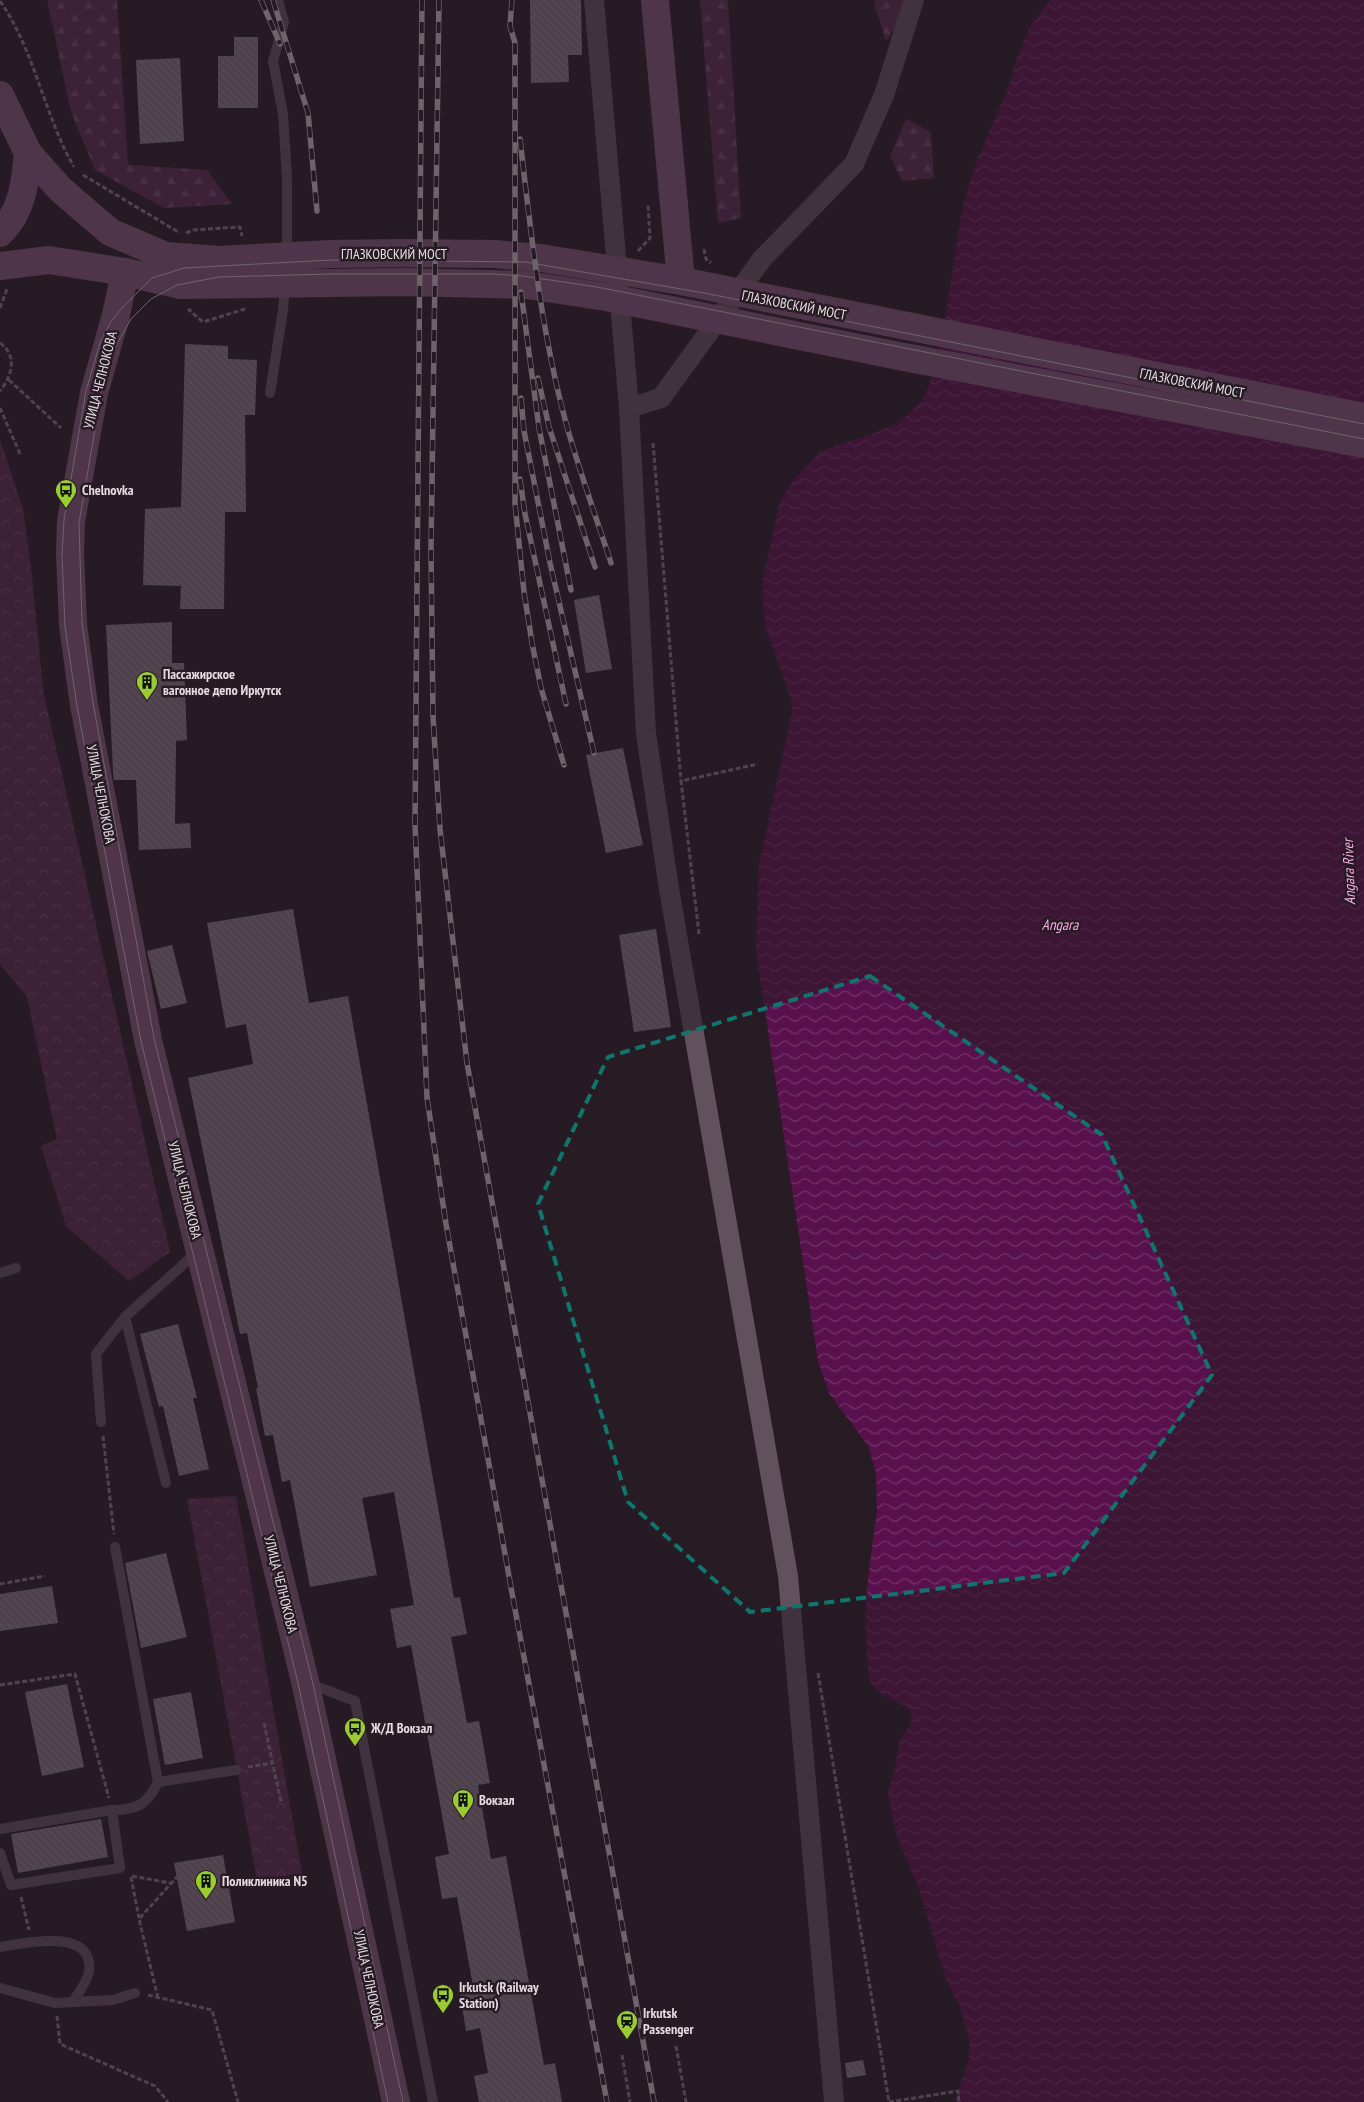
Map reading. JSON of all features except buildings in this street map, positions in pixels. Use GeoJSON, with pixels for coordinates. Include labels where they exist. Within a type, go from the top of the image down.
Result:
{"type":"FeatureCollection","features":[{"type":"Feature","properties":{"kind":"main road"},"geometry":{"type":"LineString","coordinates":[[655,0],[681,281]]}},
{"type":"Feature","properties":{"kind":"main road"},"geometry":{"type":"LineString","coordinates":[[0,95],[28,153],[60,189],[110,232],[162,255],[219,273]]}},
{"type":"Feature","properties":{"kind":"main road"},"geometry":{"type":"LineString","coordinates":[[0,233],[10,224],[24,194],[28,153]]}},
{"type":"Feature","properties":{"kind":"main road","name":"ГЛАЗКОВСКИЙ МОСТ"},"geometry":{"type":"LineString","coordinates":[[219,273],[330,254],[494,254],[541,258],[681,281],[1364,417]]}},
{"type":"Feature","properties":{"kind":"main road"},"geometry":{"type":"LineString","coordinates":[[125,272],[162,255]]}},
{"type":"Feature","properties":{"kind":"main road"},"geometry":{"type":"LineString","coordinates":[[4,278],[49,260],[125,272],[181,285],[219,273]]}},
{"type":"Feature","properties":{"kind":"main road","name":"УЛИЦА ЧЕЛНОКОВА"},"geometry":{"type":"LineString","coordinates":[[125,272],[116,315],[94,393],[71,521],[70,554],[73,625],[84,705],[148,1040],[305,1681],[396,2102]]}},
{"type":"Feature","properties":{"kind":"main road","name":"ГЛАЗКОВСКИЙ МОСТ"},"geometry":{"type":"LineString","coordinates":[[219,273],[403,282],[527,285],[606,297],[1364,444]]}},
{"type":"Feature","properties":{"kind":"street"},"geometry":{"type":"LineString","coordinates":[[594,0],[629,408],[646,734],[668,889],[788,1576],[834,2102]]}},
{"type":"Feature","properties":{"kind":"street"},"geometry":{"type":"LineString","coordinates":[[629,408],[661,398],[762,259],[854,164],[884,95],[914,0]]}},
{"type":"Feature","properties":{"kind":"lane"},"geometry":{"type":"LineString","coordinates":[[270,392],[283,310],[288,234],[282,114],[273,61],[284,22],[278,0]]}},
{"type":"Feature","properties":{"kind":"lane"},"geometry":{"type":"LineString","coordinates":[[101,1422],[96,1354],[125,1317],[199,1250]]}},
{"type":"Feature","properties":{"kind":"lane"},"geometry":{"type":"LineString","coordinates":[[0,1274],[16,1268]]}},
{"type":"Feature","properties":{"kind":"lane"},"geometry":{"type":"LineString","coordinates":[[125,1317],[166,1482]]}},
{"type":"Feature","properties":{"kind":"lane"},"geometry":{"type":"LineString","coordinates":[[0,1829],[112,1810],[130,1810],[143,1803],[153,1793],[158,1782],[115,1547]]}},
{"type":"Feature","properties":{"kind":"lane"},"geometry":{"type":"LineString","coordinates":[[305,1681],[355,1701],[432,2102]]}},
{"type":"Feature","properties":{"kind":"lane"},"geometry":{"type":"LineString","coordinates":[[158,1782],[236,1770]]}},
{"type":"Feature","properties":{"kind":"lane"},"geometry":{"type":"LineString","coordinates":[[0,1854],[11,1885],[120,1868],[112,1810]]}},
{"type":"Feature","properties":{"kind":"lane"},"geometry":{"type":"LineString","coordinates":[[0,1947],[31,1942],[70,1942],[83,1950],[88,1961],[89,1972],[73,2002]]}},
{"type":"Feature","properties":{"kind":"lane"},"geometry":{"type":"LineString","coordinates":[[0,1988],[55,2003],[113,2000],[136,1993]]}},
{"type":"Feature","properties":{"kind":"path"},"geometry":{"type":"LineString","coordinates":[[0,1],[14,20],[62,147],[74,167],[85,177],[182,234],[194,230],[240,227]]}},
{"type":"Feature","properties":{"kind":"path"},"geometry":{"type":"LineString","coordinates":[[632,252],[640,250],[650,238],[648,202]]}},
{"type":"Feature","properties":{"kind":"path"},"geometry":{"type":"LineString","coordinates":[[701,241],[706,259],[717,269]]}},
{"type":"Feature","properties":{"kind":"path"},"geometry":{"type":"LineString","coordinates":[[0,308],[4,278]]}},
{"type":"Feature","properties":{"kind":"path"},"geometry":{"type":"LineString","coordinates":[[189,310],[203,322],[251,308]]}},
{"type":"Feature","properties":{"kind":"path"},"geometry":{"type":"LineString","coordinates":[[0,343],[7,348],[12,370],[9,380],[0,391]]}},
{"type":"Feature","properties":{"kind":"path"},"geometry":{"type":"LineString","coordinates":[[9,380],[61,428]]}},
{"type":"Feature","properties":{"kind":"path"},"geometry":{"type":"LineString","coordinates":[[0,408],[21,456]]}},
{"type":"Feature","properties":{"kind":"path"},"geometry":{"type":"LineString","coordinates":[[652,440],[681,781]]}},
{"type":"Feature","properties":{"kind":"path"},"geometry":{"type":"LineString","coordinates":[[101,1422],[115,1547]]}},
{"type":"Feature","properties":{"kind":"path"},"geometry":{"type":"LineString","coordinates":[[0,1584],[45,1576]]}},
{"type":"Feature","properties":{"kind":"path"},"geometry":{"type":"LineString","coordinates":[[0,1685],[75,1674],[112,1810]]}},
{"type":"Feature","properties":{"kind":"path"},"geometry":{"type":"LineString","coordinates":[[264,1723],[281,1802]]}},
{"type":"Feature","properties":{"kind":"path"},"geometry":{"type":"LineString","coordinates":[[236,1770],[272,1763]]}},
{"type":"Feature","properties":{"kind":"path"},"geometry":{"type":"LineString","coordinates":[[131,1876],[171,1884]]}},
{"type":"Feature","properties":{"kind":"path"},"geometry":{"type":"LineString","coordinates":[[158,1998],[139,1918],[177,1877]]}},
{"type":"Feature","properties":{"kind":"path"},"geometry":{"type":"LineString","coordinates":[[136,1993],[212,2010],[238,2102]]}},
{"type":"Feature","properties":{"kind":"path"},"geometry":{"type":"LineString","coordinates":[[55,2003],[60,2044],[155,2086],[168,2102]]}},
{"type":"Feature","properties":{"kind":"path"},"geometry":{"type":"LineString","coordinates":[[676,2046],[686,2102]]}},
{"type":"Feature","properties":{"kind":"path"},"geometry":{"type":"LineString","coordinates":[[622,2055],[630,2102]]}},
{"type":"Feature","properties":{"kind":"path"},"geometry":{"type":"LineString","coordinates":[[889,2102],[958,2091],[959,2102]]}},
{"type":"Feature","properties":{"kind":"highlighted area"},"geometry":{"type":"Polygon","coordinates":[[[870,976],[1102,1135],[1212,1375],[1064,1573],[750,1612],[628,1502],[538,1204],[608,1057],[870,976]]]}},
{"type":"Feature","properties":{"kind":"green space"},"geometry":{"type":"Polygon","coordinates":[[[47,0],[117,0],[128,165],[207,170],[232,204],[164,208],[95,170],[71,112],[47,0]]]}},
{"type":"Feature","properties":{"kind":"green space"},"geometry":{"type":"Polygon","coordinates":[[[700,0],[728,0],[741,218],[718,223],[700,0]]]}},
{"type":"Feature","properties":{"kind":"green space"},"geometry":{"type":"Polygon","coordinates":[[[875,0],[905,0],[897,26],[886,41],[874,3],[875,0]]]}},
{"type":"Feature","properties":{"kind":"green space"},"geometry":{"type":"Polygon","coordinates":[[[906,119],[931,132],[934,178],[902,181],[890,156],[906,119]]]}},
{"type":"Feature","properties":{"kind":"green space"},"geometry":{"type":"Polygon","coordinates":[[[0,440],[23,509],[32,576],[43,690],[170,1252],[129,1281],[66,1226],[41,1146],[57,1139],[27,997],[0,964],[0,440]]]}},
{"type":"Feature","properties":{"kind":"green space"},"geometry":{"type":"Polygon","coordinates":[[[236,1496],[302,1874],[257,1879],[187,1499],[236,1496]]]}},
{"type":"Feature","properties":{"kind":"water","name":"Angara"},"geometry":{"type":"Polygon","coordinates":[[[1050,0],[1364,0],[1364,2102],[955,2102],[968,2062],[970,2047],[968,2036],[960,2007],[947,1982],[919,1889],[899,1842],[888,1792],[896,1765],[899,1741],[911,1724],[911,1714],[907,1707],[882,1695],[869,1680],[865,1622],[868,1578],[877,1511],[876,1472],[868,1446],[829,1393],[818,1361],[756,951],[759,865],[792,711],[791,699],[766,629],[764,614],[763,580],[779,504],[791,483],[821,451],[877,432],[899,422],[919,404],[928,389],[943,331],[963,205],[976,163],[1008,88],[1029,28],[1050,0]]]}},
{"type":"Feature","properties":{"kind":"tram line"},"geometry":{"type":"LineString","coordinates":[[388,2102],[298,1683],[141,1041],[77,706],[65,627],[62,554],[64,520],[86,391],[100,343],[110,323],[121,309],[152,278],[184,268],[331,260],[525,262],[704,293],[1364,424]]}},
{"type":"Feature","properties":{"kind":"tram line"},"geometry":{"type":"LineString","coordinates":[[403,2102],[313,1684],[154,1038],[93,703],[82,623],[79,523],[101,394],[113,351],[131,319],[151,299],[177,285],[219,277],[331,274],[493,274],[523,276],[597,287],[1364,439]]}},
{"type":"Feature","properties":{"kind":"railway"},"geometry":{"type":"LineString","coordinates":[[261,0],[280,44]]}},
{"type":"Feature","properties":{"kind":"railway"},"geometry":{"type":"LineString","coordinates":[[273,0],[308,113],[317,211]]}},
{"type":"Feature","properties":{"kind":"railway"},"geometry":{"type":"LineString","coordinates":[[422,0],[415,824],[427,1098],[446,1224],[512,1593],[607,2102]]}},
{"type":"Feature","properties":{"kind":"railway"},"geometry":{"type":"LineString","coordinates":[[439,0],[431,551],[433,716],[440,829],[467,1063],[654,2102]]}},
{"type":"Feature","properties":{"kind":"railway"},"geometry":{"type":"LineString","coordinates":[[512,0],[510,26],[515,43],[515,504],[524,592],[532,643],[541,688],[564,765]]}},
{"type":"Feature","properties":{"kind":"railway"},"geometry":{"type":"LineString","coordinates":[[520,139],[543,318],[557,388],[576,458],[611,563]]}},
{"type":"Feature","properties":{"kind":"railway"},"geometry":{"type":"LineString","coordinates":[[521,292],[539,428],[571,590]]}},
{"type":"Feature","properties":{"kind":"railway"},"geometry":{"type":"LineString","coordinates":[[538,378],[549,427],[595,567]]}},
{"type":"Feature","properties":{"kind":"railway"},"geometry":{"type":"LineString","coordinates":[[521,398],[524,431],[550,563],[594,753]]}},
{"type":"Feature","properties":{"kind":"railway"},"geometry":{"type":"LineString","coordinates":[[520,479],[525,514],[566,704]]}},
{"type":"Feature","properties":{"kind":"place","name":"Chelnovka"},"geometry":{"type":"Point","coordinates":[66,509]}},
{"type":"Feature","properties":{"kind":"place","name":"Пассажирское вагонное депо Иркутск"},"geometry":{"type":"Point","coordinates":[147,701]}},
{"type":"Feature","properties":{"kind":"place","name":"Ж/Д Вокзал"},"geometry":{"type":"Point","coordinates":[355,1747]}},
{"type":"Feature","properties":{"kind":"place","name":"Вокзал"},"geometry":{"type":"Point","coordinates":[463,1819]}},
{"type":"Feature","properties":{"kind":"place","name":"Поликлиника N5"},"geometry":{"type":"Point","coordinates":[206,1900]}},
{"type":"Feature","properties":{"kind":"place","name":"Irkutsk (Railway Station)"},"geometry":{"type":"Point","coordinates":[443,2014]}},
{"type":"Feature","properties":{"kind":"place","name":"Irkutsk Passenger"},"geometry":{"type":"Point","coordinates":[627,2040]}},
{"type":"Feature","properties":{"kind":"water label","name":"Angara River"},"geometry":{"type":"Point","coordinates":[1349,872]}}]}
